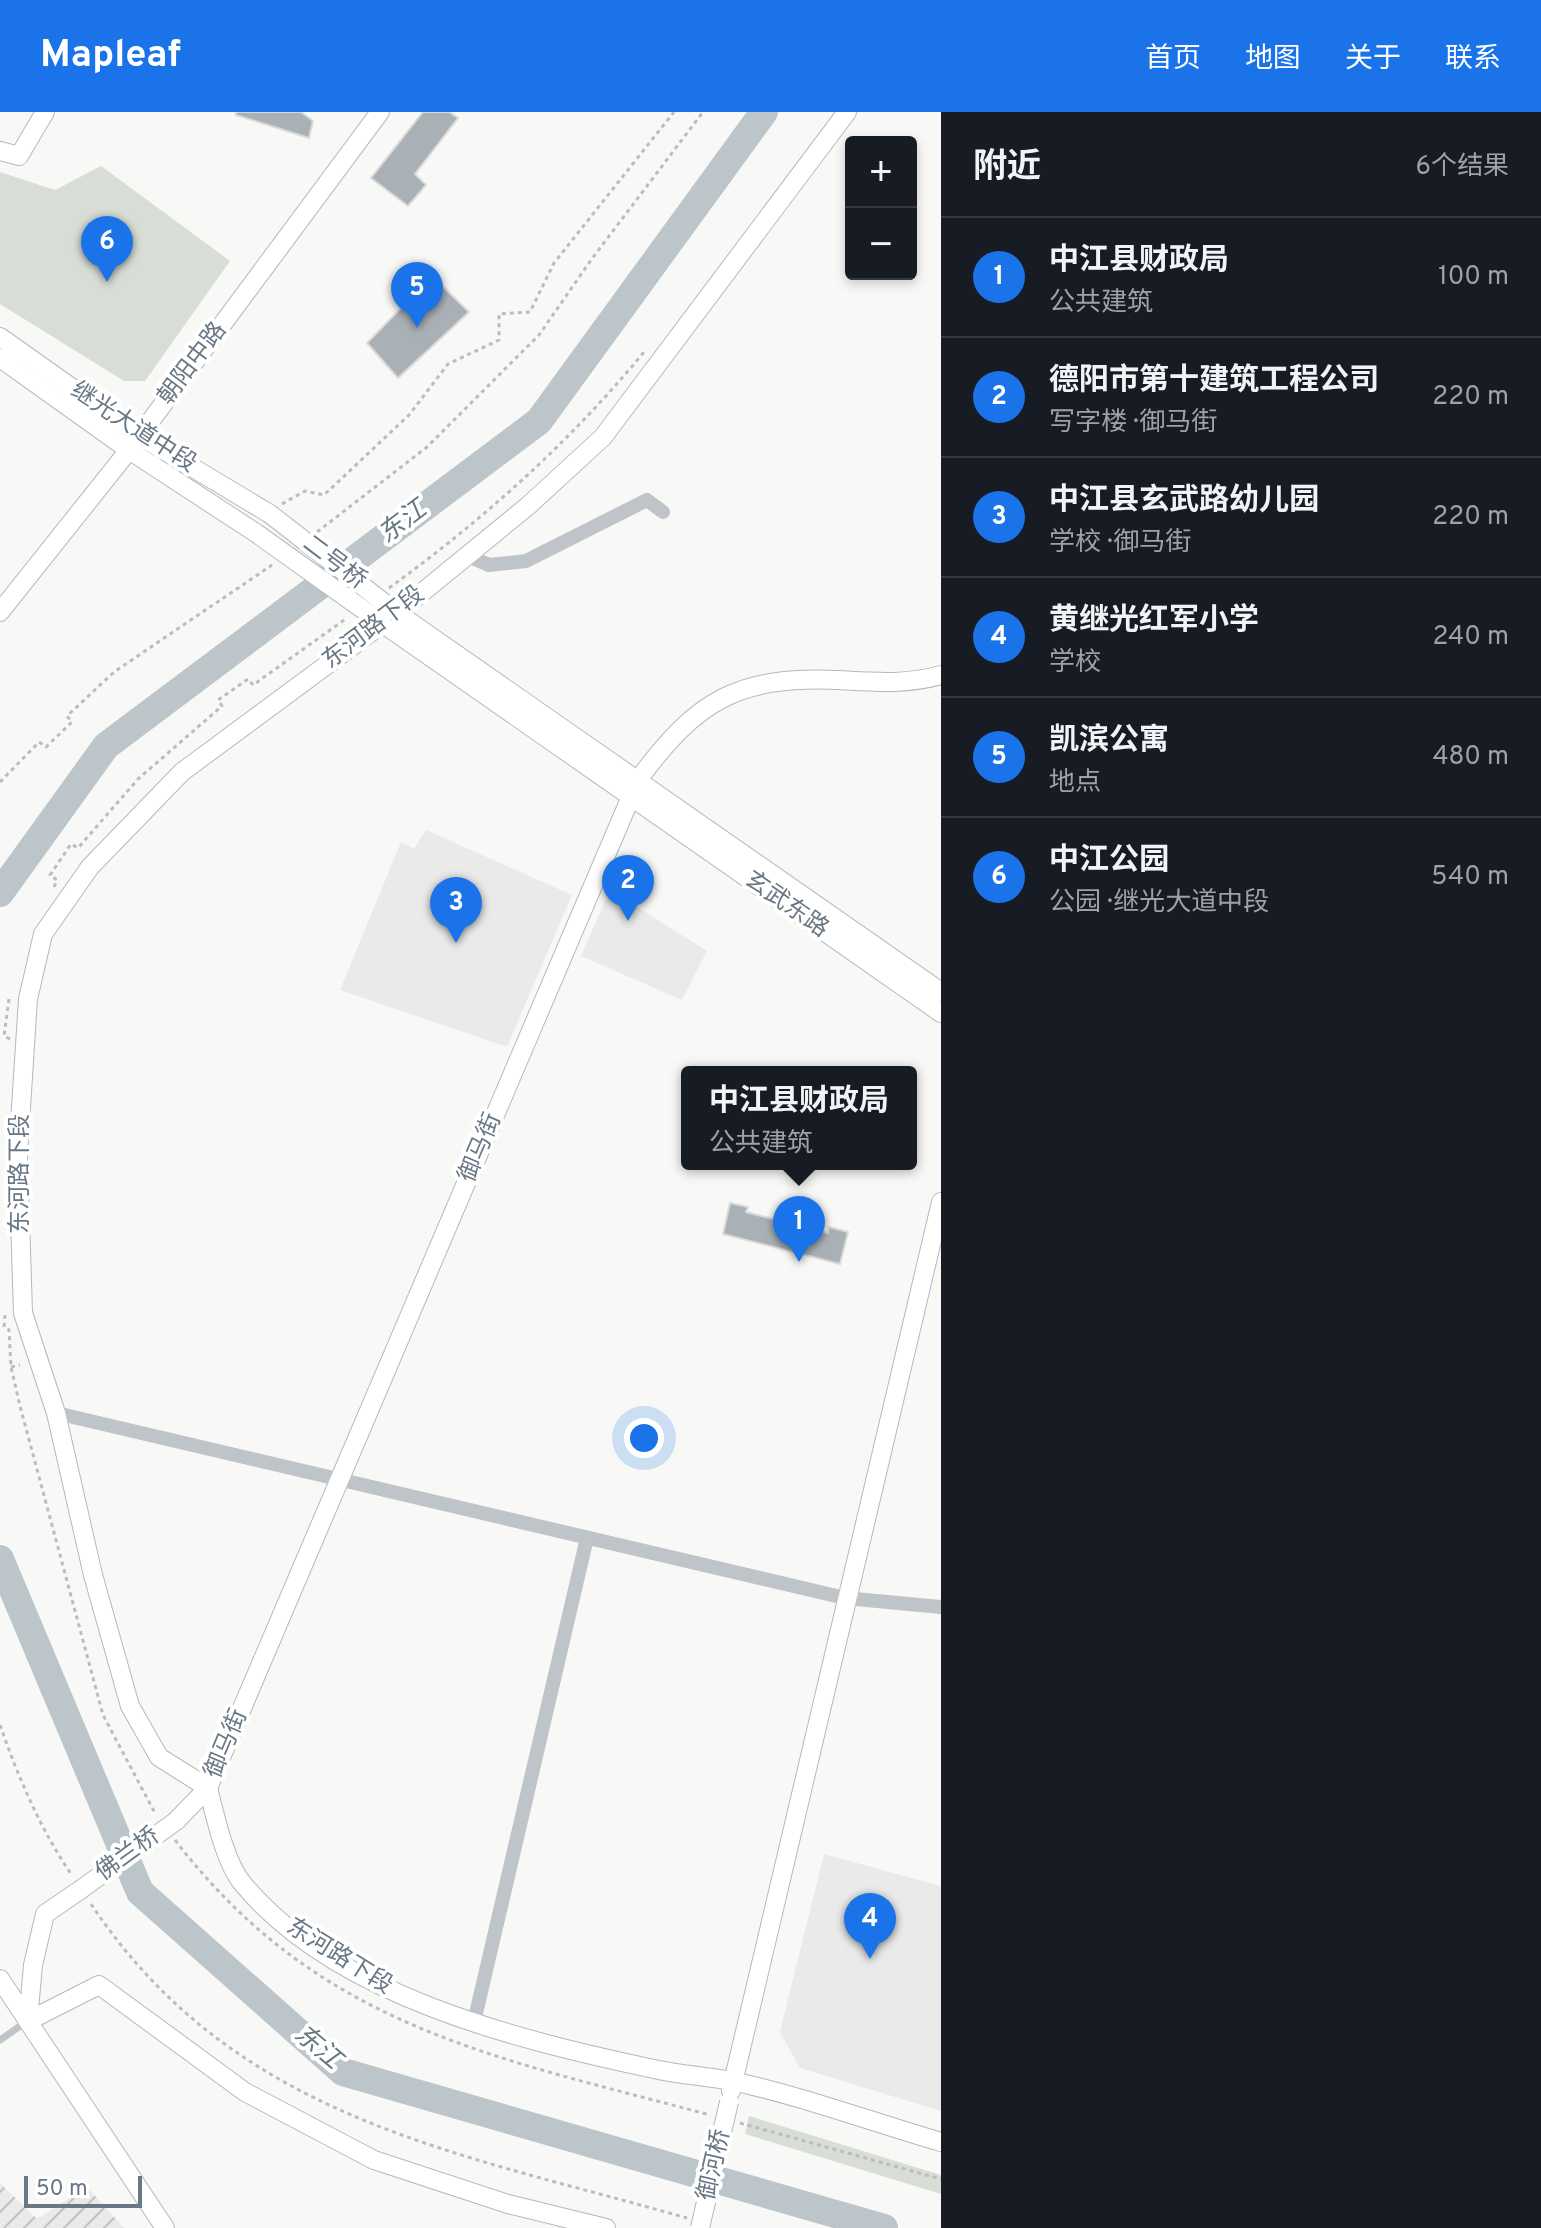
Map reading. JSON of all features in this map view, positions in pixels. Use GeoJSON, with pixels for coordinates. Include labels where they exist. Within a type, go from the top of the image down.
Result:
{"type":"FeatureCollection","features":[{"type":"Feature","properties":{"kind":"street"},"geometry":{"type":"LineString","coordinates":[[0,151],[19,156],[45,112]]}},
{"type":"Feature","properties":{"kind":"street","name":"朝阳中路"},"geometry":{"type":"LineString","coordinates":[[0,612],[135,443],[380,112]]}},
{"type":"Feature","properties":{"kind":"street","name":"东河路下段"},"geometry":{"type":"LineString","coordinates":[[847,112],[603,437],[468,556],[390,618],[182,772],[90,867],[43,934],[28,999],[19,1186],[23,1313],[56,1413],[93,1575],[130,1706],[159,1757],[208,1788],[217,1825],[241,1882],[294,1934],[390,1992],[474,2022],[656,2070],[733,2081],[941,2142]]}},
{"type":"Feature","properties":{"kind":"street","name":"继光大道中段"},"geometry":{"type":"LineString","coordinates":[[0,337],[256,533]]}},
{"type":"Feature","properties":{"kind":"street","name":"继光大道中段"},"geometry":{"type":"LineString","coordinates":[[0,358],[135,443],[268,513]]}},
{"type":"Feature","properties":{"kind":"street"},"geometry":{"type":"LineString","coordinates":[[468,556],[489,565],[526,561],[647,500],[663,512]]}},
{"type":"Feature","properties":{"kind":"street","name":"二号桥"},"geometry":{"type":"LineString","coordinates":[[268,513],[390,618]]}},
{"type":"Feature","properties":{"kind":"street","name":"二号桥"},"geometry":{"type":"LineString","coordinates":[[256,533],[390,618]]}},
{"type":"Feature","properties":{"kind":"street"},"geometry":{"type":"LineString","coordinates":[[390,618],[635,788]]}},
{"type":"Feature","properties":{"kind":"street","name":"御马街"},"geometry":{"type":"LineString","coordinates":[[175,1830],[208,1788],[635,788],[669,738],[698,711],[753,684],[805,679],[911,683],[941,675]]}},
{"type":"Feature","properties":{"kind":"street","name":"玄武东路"},"geometry":{"type":"LineString","coordinates":[[635,788],[941,992]]}},
{"type":"Feature","properties":{"kind":"street","name":"玄武东路"},"geometry":{"type":"LineString","coordinates":[[635,788],[941,1013]]}},
{"type":"Feature","properties":{"kind":"street","name":"御河桥"},"geometry":{"type":"LineString","coordinates":[[696,2224],[733,2081],[941,1202]]}},
{"type":"Feature","properties":{"kind":"street"},"geometry":{"type":"LineString","coordinates":[[56,1413],[845,1598],[938,1610]]}},
{"type":"Feature","properties":{"kind":"street"},"geometry":{"type":"LineString","coordinates":[[474,2022],[587,1538]]}},
{"type":"Feature","properties":{"kind":"street","name":"佛兰桥"},"geometry":{"type":"LineString","coordinates":[[80,1888],[175,1830]]}},
{"type":"Feature","properties":{"kind":"street"},"geometry":{"type":"LineString","coordinates":[[28,2021],[33,1965],[45,1914],[80,1888]]}},
{"type":"Feature","properties":{"kind":"street"},"geometry":{"type":"LineString","coordinates":[[0,1979],[165,2228]]}},
{"type":"Feature","properties":{"kind":"street"},"geometry":{"type":"LineString","coordinates":[[28,2021],[99,1985],[245,2092],[374,2160],[508,2204],[606,2228]]}},
{"type":"Feature","properties":{"kind":"lane"},"geometry":{"type":"LineString","coordinates":[[0,2040],[28,2021]]}},
{"type":"Feature","properties":{"kind":"path"},"geometry":{"type":"LineString","coordinates":[[268,513],[305,491],[324,495],[409,415],[448,364],[499,340],[499,314],[530,312],[554,263],[674,112]]}},
{"type":"Feature","properties":{"kind":"path"},"geometry":{"type":"LineString","coordinates":[[315,534],[427,447],[539,335],[591,260],[703,112]]}},
{"type":"Feature","properties":{"kind":"path"},"geometry":{"type":"LineString","coordinates":[[380,593],[457,538],[559,446],[595,411],[652,341]]}},
{"type":"Feature","properties":{"kind":"path"},"geometry":{"type":"LineString","coordinates":[[0,782],[39,742],[46,747],[72,722],[67,716],[114,672],[279,560]]}},
{"type":"Feature","properties":{"kind":"path"},"geometry":{"type":"LineString","coordinates":[[51,891],[57,880],[50,875],[71,844],[78,848],[138,779],[222,706],[218,700],[248,679],[253,685],[355,612]]}},
{"type":"Feature","properties":{"kind":"path"},"geometry":{"type":"LineString","coordinates":[[13,1040],[4,1036],[9,999],[16,1000]]}},
{"type":"Feature","properties":{"kind":"path"},"geometry":{"type":"LineString","coordinates":[[5,1313],[4,1327],[9,1330],[11,1367],[103,1715],[156,1816]]}},
{"type":"Feature","properties":{"kind":"path"},"geometry":{"type":"LineString","coordinates":[[11,1367],[20,1365]]}},
{"type":"Feature","properties":{"kind":"path"},"geometry":{"type":"LineString","coordinates":[[0,1725],[15,1769],[54,1848],[115,1940],[183,2008],[232,2049],[292,2089],[370,2126],[444,2152],[696,2224]]}},
{"type":"Feature","properties":{"kind":"path"},"geometry":{"type":"LineString","coordinates":[[175,1830],[232,1908],[272,1944],[315,1975],[414,2028],[465,2048],[724,2109]]}},
{"type":"Feature","properties":{"kind":"path"},"geometry":{"type":"LineString","coordinates":[[734,2121],[941,2179]]}},
{"type":"Feature","properties":{"kind":"shaded area"},"geometry":{"type":"Polygon","coordinates":[[[101,166],[230,261],[145,381],[124,381],[0,304],[0,172],[55,190],[101,166]]]}},
{"type":"Feature","properties":{"kind":"shaded area"},"geometry":{"type":"Polygon","coordinates":[[[426,830],[572,895],[507,1047],[340,990],[401,842],[414,849],[426,830]]]}},
{"type":"Feature","properties":{"kind":"shaded area"},"geometry":{"type":"Polygon","coordinates":[[[610,890],[707,951],[682,1000],[581,956],[610,890]]]}},
{"type":"Feature","properties":{"kind":"shaded area"},"geometry":{"type":"Polygon","coordinates":[[[824,1854],[941,1886],[941,2111],[800,2068],[780,2032],[824,1854]]]}},
{"type":"Feature","properties":{"kind":"shaded area"},"geometry":{"type":"Polygon","coordinates":[[[749,2116],[941,2175],[941,2194],[745,2134],[749,2116]]]}},
{"type":"Feature","properties":{"kind":"shaded area"},"geometry":{"type":"Polygon","coordinates":[[[0,2183],[37,2219],[87,2187],[124,2228],[0,2228],[0,2183]]]}},
{"type":"Feature","properties":{"kind":"building"},"geometry":{"type":"Polygon","coordinates":[[[236,112],[301,112],[313,121],[309,138],[236,115],[236,112]]]}},
{"type":"Feature","properties":{"kind":"building"},"geometry":{"type":"Polygon","coordinates":[[[423,112],[449,112],[458,118],[415,174],[426,185],[408,206],[371,178],[423,112]]]}},
{"type":"Feature","properties":{"kind":"building"},"geometry":{"type":"Polygon","coordinates":[[[428,272],[469,312],[398,378],[367,343],[410,299],[406,293],[428,272]]]}},
{"type":"Feature","properties":{"kind":"building"},"geometry":{"type":"Polygon","coordinates":[[[730,1203],[748,1207],[746,1212],[828,1233],[829,1227],[848,1232],[840,1264],[723,1234],[730,1203]]]}},
{"type":"Feature","properties":{"kind":"waterway","name":"东江"},"geometry":{"type":"LineString","coordinates":[[0,893],[106,746],[539,421],[764,112]]}},
{"type":"Feature","properties":{"kind":"waterway","name":"东江"},"geometry":{"type":"LineString","coordinates":[[0,1559],[140,1892],[343,2072],[884,2228]]}},
{"type":"Feature","properties":{"kind":"place","name":"中江公园"},"geometry":{"type":"Point","coordinates":[107,282]}},
{"type":"Feature","properties":{"kind":"place","name":"凯滨公寓"},"geometry":{"type":"Point","coordinates":[417,328]}},
{"type":"Feature","properties":{"kind":"place","name":"德阳市第十建筑工程公司"},"geometry":{"type":"Point","coordinates":[628,921]}},
{"type":"Feature","properties":{"kind":"place","name":"中江县玄武路幼儿园"},"geometry":{"type":"Point","coordinates":[456,943]}},
{"type":"Feature","properties":{"kind":"place","name":"中江县财政局"},"geometry":{"type":"Point","coordinates":[799,1262]}},
{"type":"Feature","properties":{"kind":"place","name":"黄继光红军小学"},"geometry":{"type":"Point","coordinates":[870,1959]}}]}
